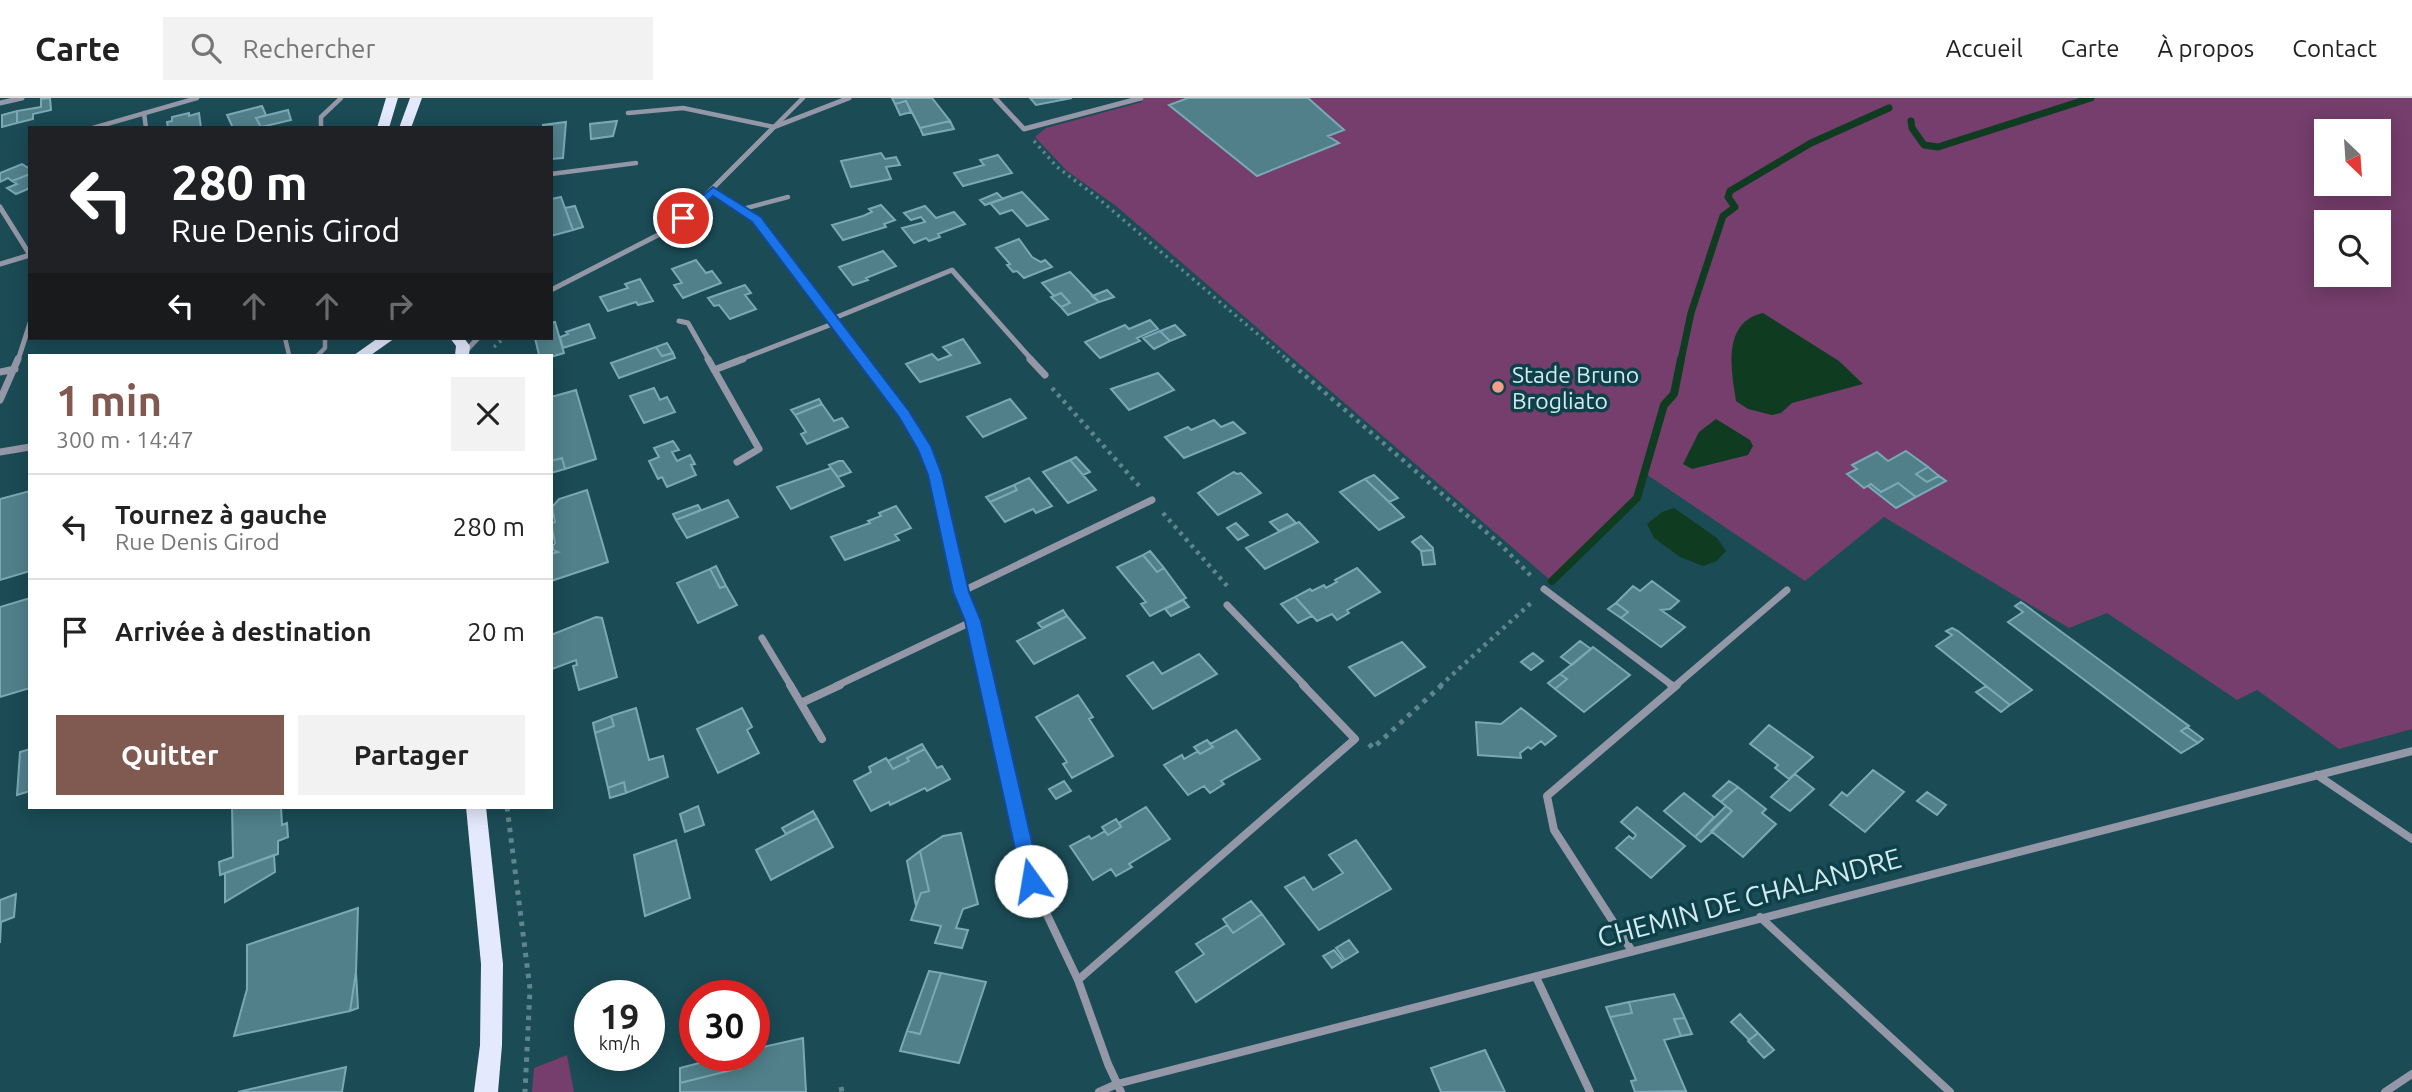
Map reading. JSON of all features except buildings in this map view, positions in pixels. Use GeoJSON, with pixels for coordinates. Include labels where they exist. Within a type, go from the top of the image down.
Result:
{"type":"FeatureCollection","features":[{"type":"Feature","properties":{"kind":"main road"},"geometry":{"type":"LineString","coordinates":[[384,126],[392,98]]}},
{"type":"Feature","properties":{"kind":"main road"},"geometry":{"type":"LineString","coordinates":[[406,126],[416,98]]}},
{"type":"Feature","properties":{"kind":"main road"},"geometry":{"type":"LineString","coordinates":[[362,354],[382,340]]}},
{"type":"Feature","properties":{"kind":"main road"},"geometry":{"type":"LineString","coordinates":[[476,809],[492,964],[491,1045],[486,1092]]}},
{"type":"Feature","properties":{"kind":"street"},"geometry":{"type":"LineString","coordinates":[[0,103],[22,98]]}},
{"type":"Feature","properties":{"kind":"street"},"geometry":{"type":"LineString","coordinates":[[553,289],[660,234],[683,218],[775,127],[849,98]]}},
{"type":"Feature","properties":{"kind":"street"},"geometry":{"type":"LineString","coordinates":[[995,98],[1024,129],[1141,98]]}},
{"type":"Feature","properties":{"kind":"street"},"geometry":{"type":"LineString","coordinates":[[713,190],[757,219],[904,414],[926,449],[935,475],[961,592],[973,621],[1031,881],[1078,980],[1119,1088]]}},
{"type":"Feature","properties":{"kind":"street"},"geometry":{"type":"LineString","coordinates":[[0,207],[28,252]]}},
{"type":"Feature","properties":{"kind":"street"},"geometry":{"type":"LineString","coordinates":[[0,264],[28,256]]}},
{"type":"Feature","properties":{"kind":"street"},"geometry":{"type":"LineString","coordinates":[[714,370],[952,270],[1045,375]]}},
{"type":"Feature","properties":{"kind":"street"},"geometry":{"type":"LineString","coordinates":[[678,321],[688,323],[759,449],[737,462]]}},
{"type":"Feature","properties":{"kind":"street"},"geometry":{"type":"LineString","coordinates":[[0,400],[15,369],[28,329]]}},
{"type":"Feature","properties":{"kind":"street"},"geometry":{"type":"LineString","coordinates":[[464,354],[476,340]]}},
{"type":"Feature","properties":{"kind":"street"},"geometry":{"type":"LineString","coordinates":[[0,372],[15,369]]}},
{"type":"Feature","properties":{"kind":"street"},"geometry":{"type":"LineString","coordinates":[[0,452],[28,447]]}},
{"type":"Feature","properties":{"kind":"street"},"geometry":{"type":"LineString","coordinates":[[961,592],[1152,500]]}},
{"type":"Feature","properties":{"kind":"street"},"geometry":{"type":"LineString","coordinates":[[1544,589],[1674,687]]}},
{"type":"Feature","properties":{"kind":"street"},"geometry":{"type":"LineString","coordinates":[[1632,951],[1554,830],[1547,796],[1787,590]]}},
{"type":"Feature","properties":{"kind":"street"},"geometry":{"type":"LineString","coordinates":[[1078,980],[1355,739],[1227,605]]}},
{"type":"Feature","properties":{"kind":"street"},"geometry":{"type":"LineString","coordinates":[[801,703],[973,621]]}},
{"type":"Feature","properties":{"kind":"street"},"geometry":{"type":"LineString","coordinates":[[762,638],[822,740]]}},
{"type":"Feature","properties":{"kind":"street","name":"CHEMIN DE CHALANDRE"},"geometry":{"type":"LineString","coordinates":[[1099,1092],[1760,917],[2412,751]]}},
{"type":"Feature","properties":{"kind":"street"},"geometry":{"type":"LineString","coordinates":[[2317,775],[2412,839]]}},
{"type":"Feature","properties":{"kind":"street"},"geometry":{"type":"LineString","coordinates":[[1760,917],[1950,1092]]}},
{"type":"Feature","properties":{"kind":"street"},"geometry":{"type":"LineString","coordinates":[[1536,977],[1590,1092]]}},
{"type":"Feature","properties":{"kind":"street"},"geometry":{"type":"LineString","coordinates":[[2385,1092],[2412,1074]]}},
{"type":"Feature","properties":{"kind":"lane"},"geometry":{"type":"LineString","coordinates":[[100,126],[197,98]]}},
{"type":"Feature","properties":{"kind":"lane"},"geometry":{"type":"LineString","coordinates":[[321,126],[321,117],[341,98]]}},
{"type":"Feature","properties":{"kind":"lane"},"geometry":{"type":"LineString","coordinates":[[628,113],[683,108],[775,127],[803,98]]}},
{"type":"Feature","properties":{"kind":"lane"},"geometry":{"type":"LineString","coordinates":[[144,113],[146,126]]}},
{"type":"Feature","properties":{"kind":"lane"},"geometry":{"type":"LineString","coordinates":[[553,174],[636,163]]}},
{"type":"Feature","properties":{"kind":"lane"},"geometry":{"type":"LineString","coordinates":[[743,209],[788,197]]}},
{"type":"Feature","properties":{"kind":"path"},"geometry":{"type":"LineString","coordinates":[[1024,129],[1057,167],[1103,202],[1363,424],[1500,544],[1544,589],[1373,748],[1355,739]]}},
{"type":"Feature","properties":{"kind":"path"},"geometry":{"type":"LineString","coordinates":[[507,809],[530,989],[525,1092]]}},
{"type":"Feature","properties":{"kind":"shaded area"},"geometry":{"type":"Polygon","coordinates":[[[1139,98],[2412,98],[2412,729],[2339,749],[2257,690],[2237,700],[2107,613],[2069,628],[1884,517],[1805,581],[1643,472],[1641,496],[1550,580],[1116,206],[1067,171],[1035,137],[1046,128],[1142,102],[1139,98]]]}},
{"type":"Feature","properties":{"kind":"shaded area"},"geometry":{"type":"Polygon","coordinates":[[[1763,313],[1839,361],[1863,384],[1792,403],[1781,413],[1772,415],[1748,409],[1736,401],[1732,375],[1735,337],[1741,326],[1750,318],[1763,313]]]}},
{"type":"Feature","properties":{"kind":"shaded area"},"geometry":{"type":"Polygon","coordinates":[[[1716,419],[1750,440],[1753,446],[1748,455],[1692,469],[1683,464],[1699,432],[1716,419]]]}},
{"type":"Feature","properties":{"kind":"shaded area"},"geometry":{"type":"Polygon","coordinates":[[[1674,508],[1717,538],[1726,551],[1717,561],[1703,566],[1680,557],[1654,538],[1647,524],[1662,512],[1674,508]]]}},
{"type":"Feature","properties":{"kind":"shaded area"},"geometry":{"type":"Polygon","coordinates":[[[567,1055],[574,1092],[532,1092],[534,1068],[567,1055]]]}},
{"type":"Feature","properties":{"kind":"waterway"},"geometry":{"type":"LineString","coordinates":[[1911,121],[1912,128],[1924,145],[1938,147],[2091,98]]}},
{"type":"Feature","properties":{"kind":"waterway"},"geometry":{"type":"LineString","coordinates":[[1681,360],[1691,313],[1723,216],[1735,207],[1728,197],[1730,191],[1811,143],[1889,108]]}},
{"type":"Feature","properties":{"kind":"waterway"},"geometry":{"type":"LineString","coordinates":[[1552,581],[1637,498],[1664,405],[1674,394],[1681,359]]}},
{"type":"Feature","properties":{"kind":"place","name":"Stade Bruno Brogliato"},"geometry":{"type":"Point","coordinates":[1498,387]}},
{"type":"Feature","properties":{"kind":"route"},"geometry":{"type":"LineString","coordinates":[[683,218],[713,190],[757,219],[904,414],[926,449],[935,475],[961,592],[973,621],[1031,881]]}}]}
